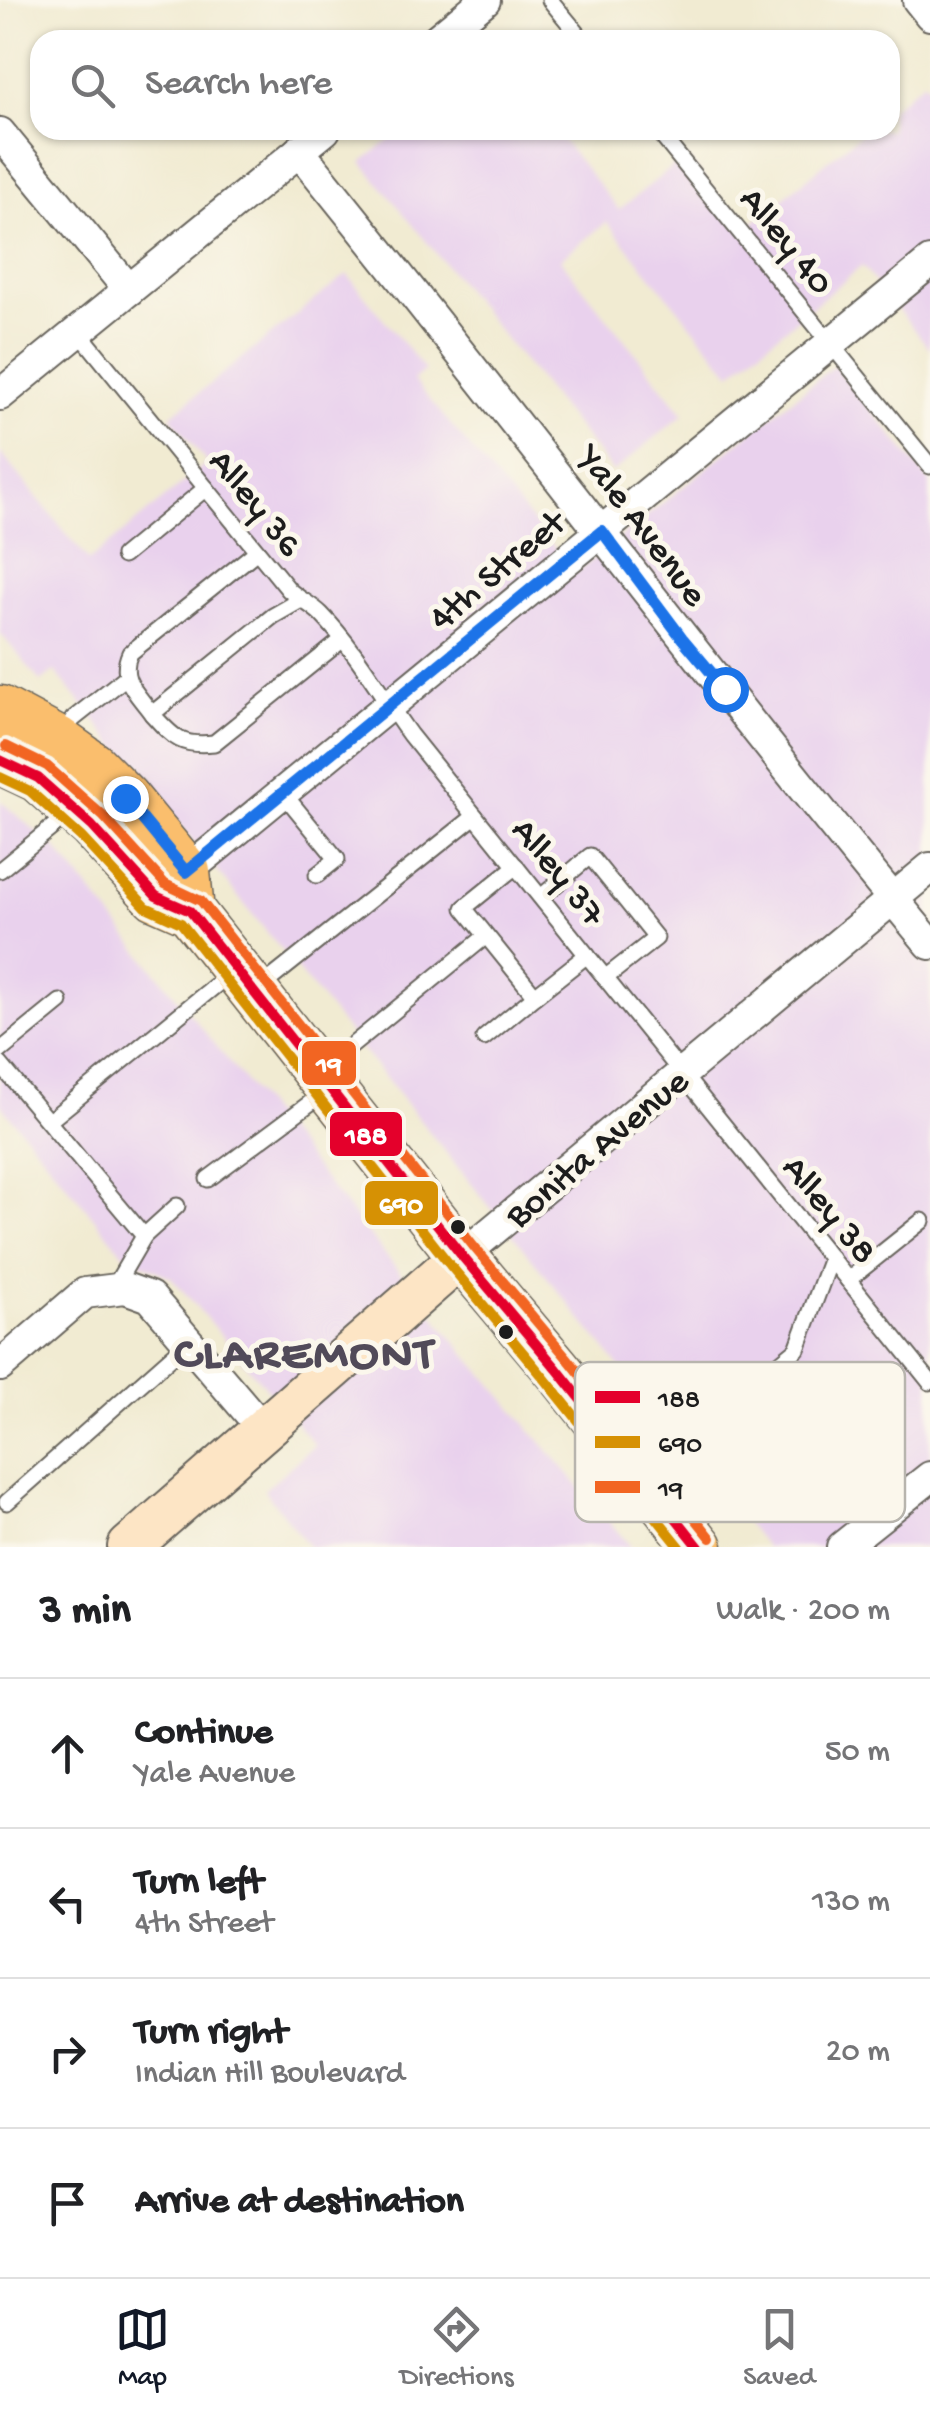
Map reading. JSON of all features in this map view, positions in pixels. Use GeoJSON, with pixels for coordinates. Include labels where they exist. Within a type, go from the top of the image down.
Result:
{"type":"FeatureCollection","features":[{"type":"Feature","properties":{"kind":"main road"},"geometry":{"type":"LineString","coordinates":[[22,741],[38,778],[177,893]]}},
{"type":"Feature","properties":{"kind":"main road"},"geometry":{"type":"LineString","coordinates":[[22,741],[93,766],[125,798],[177,893],[462,1256],[575,1392]]}},
{"type":"Feature","properties":{"kind":"main road","name":"Bonita Avenue"},"geometry":{"type":"LineString","coordinates":[[129,1547],[462,1256]]}},
{"type":"Feature","properties":{"kind":"main road"},"geometry":{"type":"LineString","coordinates":[[679,1522],[699,1547]]}},
{"type":"Feature","properties":{"kind":"street"},"geometry":{"type":"LineString","coordinates":[[448,30],[485,0]]}},
{"type":"Feature","properties":{"kind":"street"},"geometry":{"type":"LineString","coordinates":[[918,0],[930,14]]}},
{"type":"Feature","properties":{"kind":"street"},"geometry":{"type":"LineString","coordinates":[[0,133],[129,290]]}},
{"type":"Feature","properties":{"kind":"street"},"geometry":{"type":"LineString","coordinates":[[0,395],[312,140]]}},
{"type":"Feature","properties":{"kind":"street","name":"Yale Avenue"},"geometry":{"type":"LineString","coordinates":[[299,150],[602,531],[682,638],[930,944]]}},
{"type":"Feature","properties":{"kind":"street","name":"4th Street"},"geometry":{"type":"LineString","coordinates":[[177,893],[283,793],[930,262]]}},
{"type":"Feature","properties":{"kind":"street","name":"Bonita Avenue"},"geometry":{"type":"LineString","coordinates":[[462,1256],[930,868]]}},
{"type":"Feature","properties":{"kind":"street"},"geometry":{"type":"LineString","coordinates":[[0,1366],[85,1293],[125,1288],[150,1298],[262,1429]]}},
{"type":"Feature","properties":{"kind":"street"},"geometry":{"type":"LineString","coordinates":[[905,1497],[930,1477]]}},
{"type":"Feature","properties":{"kind":"street"},"geometry":{"type":"LineString","coordinates":[[842,1547],[873,1522]]}},
{"type":"Feature","properties":{"kind":"lane"},"geometry":{"type":"LineString","coordinates":[[550,0],[575,30]]}},
{"type":"Feature","properties":{"kind":"lane","name":"Alley 40"},"geometry":{"type":"LineString","coordinates":[[665,140],[930,466]]}},
{"type":"Feature","properties":{"kind":"lane","name":"Alley 36"},"geometry":{"type":"LineString","coordinates":[[78,332],[289,590],[318,611],[368,671],[390,707]]}},
{"type":"Feature","properties":{"kind":"lane"},"geometry":{"type":"LineString","coordinates":[[123,556],[206,488]]}},
{"type":"Feature","properties":{"kind":"lane"},"geometry":{"type":"LineString","coordinates":[[258,551],[130,654],[124,666],[126,677],[174,738],[194,745],[214,743],[342,640]]}},
{"type":"Feature","properties":{"kind":"lane"},"geometry":{"type":"LineString","coordinates":[[152,714],[273,616],[300,600]]}},
{"type":"Feature","properties":{"kind":"lane"},"geometry":{"type":"LineString","coordinates":[[22,741],[73,719],[126,677]]}},
{"type":"Feature","properties":{"kind":"lane","name":"Alley 37"},"geometry":{"type":"LineString","coordinates":[[390,707],[682,1074]]}},
{"type":"Feature","properties":{"kind":"lane"},"geometry":{"type":"LineString","coordinates":[[283,793],[337,859],[317,876]]}},
{"type":"Feature","properties":{"kind":"lane"},"geometry":{"type":"LineString","coordinates":[[0,870],[74,809]]}},
{"type":"Feature","properties":{"kind":"lane"},"geometry":{"type":"LineString","coordinates":[[49,1121],[475,816]]}},
{"type":"Feature","properties":{"kind":"lane"},"geometry":{"type":"LineString","coordinates":[[541,897],[590,856],[656,938],[606,978]]}},
{"type":"Feature","properties":{"kind":"lane"},"geometry":{"type":"LineString","coordinates":[[516,866],[464,908],[535,996]]}},
{"type":"Feature","properties":{"kind":"lane"},"geometry":{"type":"LineString","coordinates":[[208,1179],[486,936]]}},
{"type":"Feature","properties":{"kind":"lane"},"geometry":{"type":"LineString","coordinates":[[484,1038],[587,955]]}},
{"type":"Feature","properties":{"kind":"lane"},"geometry":{"type":"LineString","coordinates":[[0,1051],[60,1002]]}},
{"type":"Feature","properties":{"kind":"lane"},"geometry":{"type":"LineString","coordinates":[[0,1064],[144,1236]]}},
{"type":"Feature","properties":{"kind":"lane","name":"Alley 38"},"geometry":{"type":"LineString","coordinates":[[682,1074],[930,1382]]}},
{"type":"Feature","properties":{"kind":"lane"},"geometry":{"type":"LineString","coordinates":[[114,1289],[144,1236],[177,1206]]}},
{"type":"Feature","properties":{"kind":"lane"},"geometry":{"type":"LineString","coordinates":[[848,1280],[922,1221]]}},
{"type":"Feature","properties":{"kind":"lane"},"geometry":{"type":"LineString","coordinates":[[781,1362],[797,1349],[830,1258]]}},
{"type":"Feature","properties":{"kind":"lane"},"geometry":{"type":"LineString","coordinates":[[7,1502],[188,1342]]}},
{"type":"Feature","properties":{"kind":"shaded area"},"geometry":{"type":"Polygon","coordinates":[[[924,81],[930,88],[930,349],[862,266],[731,373],[607,222],[560,259],[684,414],[613,472],[362,162],[390,140],[562,140],[619,210],[686,156],[746,229],[853,140],[900,140],[900,101],[924,81]]]}},
{"type":"Feature","properties":{"kind":"shaded area"},"geometry":{"type":"Polygon","coordinates":[[[347,274],[425,370],[413,380],[576,573],[835,365],[930,482],[930,1547],[766,1547],[746,1522],[905,1522],[905,1362],[616,1362],[55,671],[41,682],[0,633],[0,452],[89,561],[207,463],[170,416],[347,274]]]}},
{"type":"Feature","properties":{"kind":"shaded area"},"geometry":{"type":"Polygon","coordinates":[[[0,801],[55,847],[455,1341],[575,1481],[575,1522],[610,1522],[631,1547],[309,1547],[264,1490],[315,1445],[172,1278],[125,1255],[0,1104],[0,801]]]}},
{"type":"Feature","properties":{"kind":"transit line","name":"19"},"geometry":{"type":"LineString","coordinates":[[6,746],[47,766],[103,816],[165,884],[201,901],[474,1247],[575,1368]]}},
{"type":"Feature","properties":{"kind":"transit line","name":"188"},"geometry":{"type":"LineString","coordinates":[[0,760],[38,778],[92,826],[156,896],[190,911],[462,1256],[575,1392]]}},
{"type":"Feature","properties":{"kind":"transit line","name":"690"},"geometry":{"type":"LineString","coordinates":[[0,777],[30,791],[81,837],[146,907],[181,923],[450,1265],[575,1416]]}},
{"type":"Feature","properties":{"kind":"transit line","name":"690"},"geometry":{"type":"LineString","coordinates":[[660,1522],[680,1547]]}},
{"type":"Feature","properties":{"kind":"transit line","name":"188"},"geometry":{"type":"LineString","coordinates":[[679,1522],[699,1547]]}},
{"type":"Feature","properties":{"kind":"transit line","name":"19"},"geometry":{"type":"LineString","coordinates":[[698,1522],[711,1538]]}},
{"type":"Feature","properties":{"kind":"district","name":"CLAREMONT"},"geometry":{"type":"Point","coordinates":[305,1349]}},
{"type":"Feature","properties":{"kind":"route"},"geometry":{"type":"LineString","coordinates":[[125,798],[186,872],[602,531],[725,689]]}}]}
